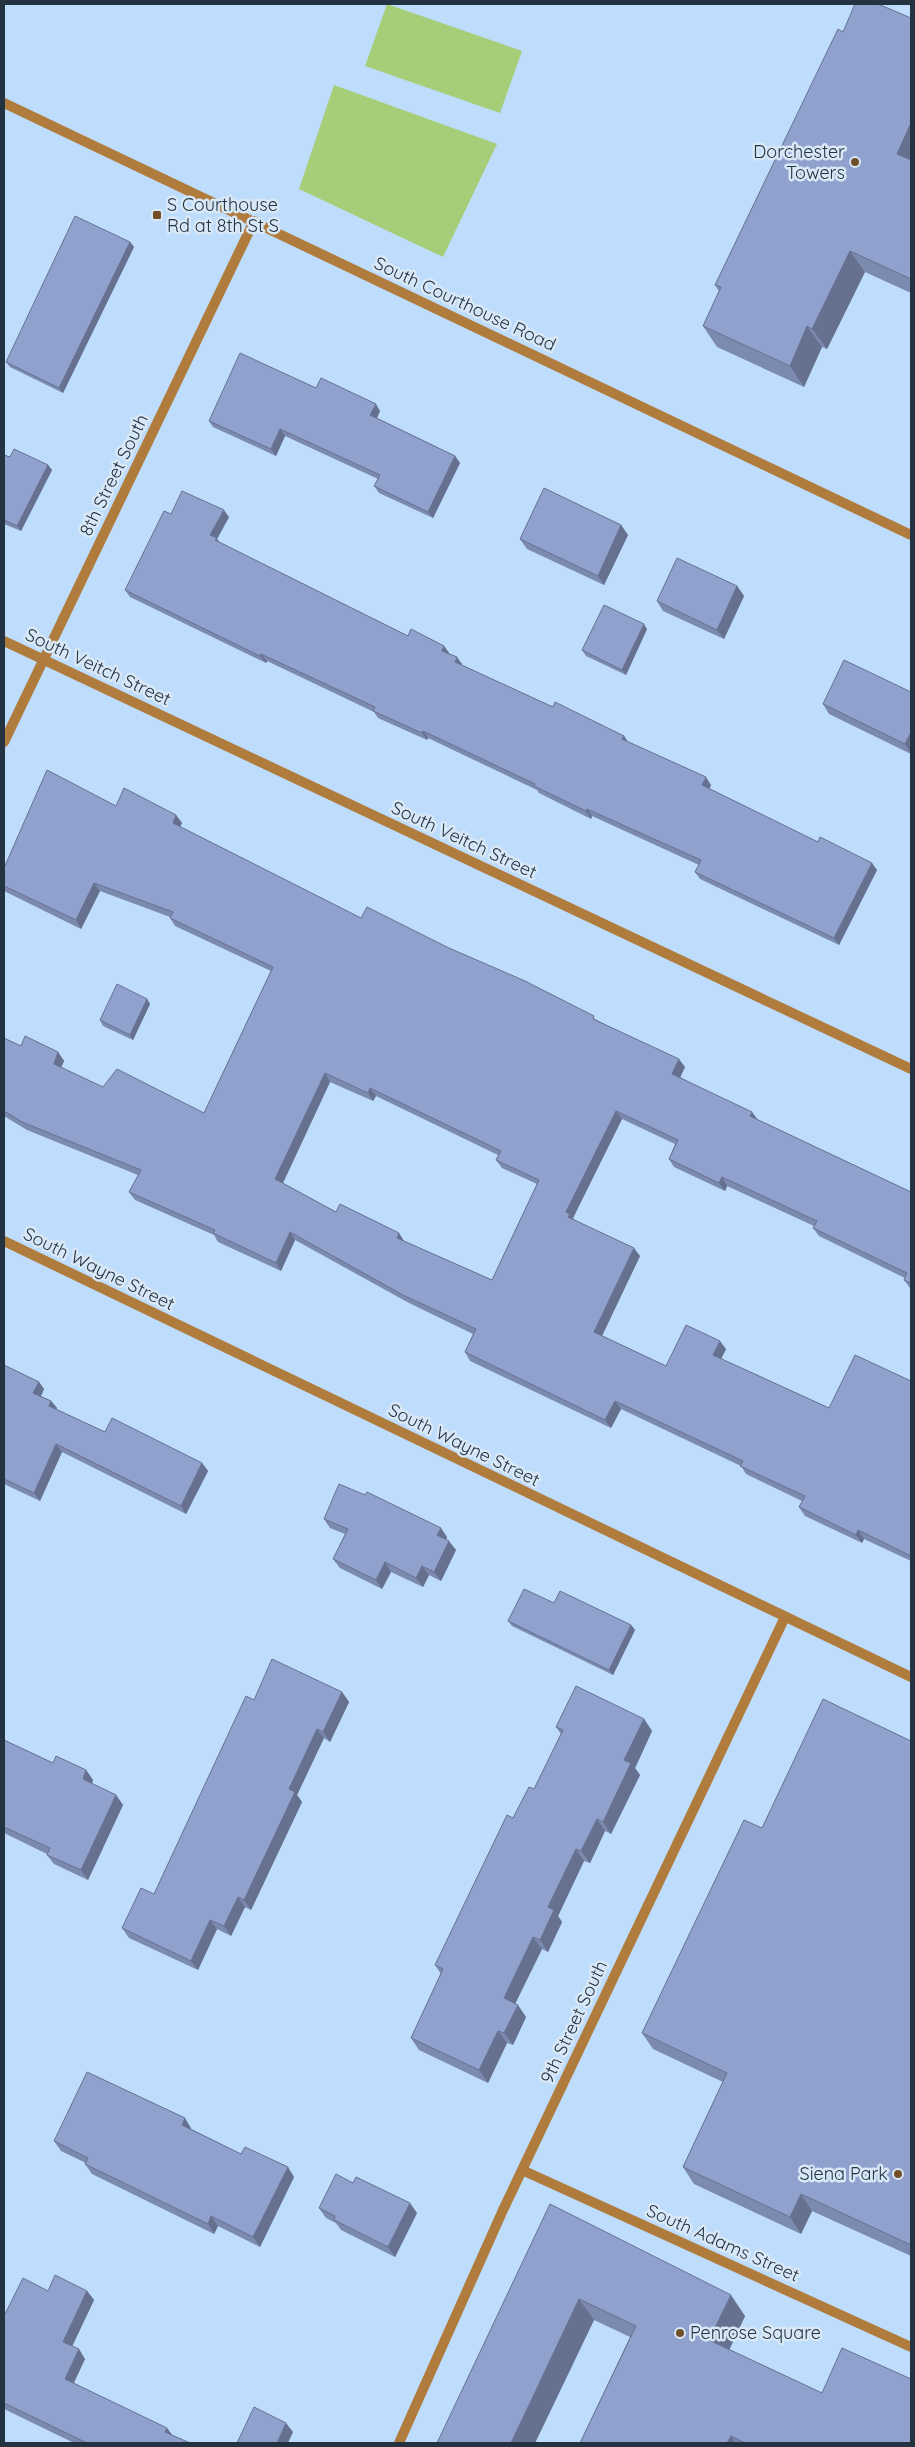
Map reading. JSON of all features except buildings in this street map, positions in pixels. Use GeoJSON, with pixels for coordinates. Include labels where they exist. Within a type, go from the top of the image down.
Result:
{"type":"FeatureCollection","features":[{"type":"Feature","properties":{"kind":"street","name":"South Courthouse Road"},"geometry":{"type":"LineString","coordinates":[[4,103],[911,535]]}},
{"type":"Feature","properties":{"kind":"street","name":"8th Street South"},"geometry":{"type":"LineString","coordinates":[[4,742],[254,222]]}},
{"type":"Feature","properties":{"kind":"street","name":"South Veitch Street"},"geometry":{"type":"LineString","coordinates":[[4,641],[911,1069]]}},
{"type":"Feature","properties":{"kind":"street","name":"South Wayne Street"},"geometry":{"type":"LineString","coordinates":[[4,1241],[911,1677]]}},
{"type":"Feature","properties":{"kind":"street","name":"9th Street South"},"geometry":{"type":"LineString","coordinates":[[399,2443],[522,2170],[785,1617]]}},
{"type":"Feature","properties":{"kind":"street","name":"South Adams Street"},"geometry":{"type":"LineString","coordinates":[[522,2170],[911,2346]]}},
{"type":"Feature","properties":{"kind":"green space"},"geometry":{"type":"Polygon","coordinates":[[[387,4],[522,51],[500,113],[365,66],[387,4]]]}},
{"type":"Feature","properties":{"kind":"green space"},"geometry":{"type":"Polygon","coordinates":[[[334,85],[497,144],[443,257],[299,189],[334,85]]]}},
{"type":"Feature","properties":{"kind":"place","name":"Dorchester Towers"},"geometry":{"type":"Point","coordinates":[855,162]}},
{"type":"Feature","properties":{"kind":"place","name":"S Courthouse Rd at 8th St S"},"geometry":{"type":"Point","coordinates":[157,215]}},
{"type":"Feature","properties":{"kind":"place","name":"Siena Park"},"geometry":{"type":"Point","coordinates":[898,2174]}},
{"type":"Feature","properties":{"kind":"place","name":"Penrose Square"},"geometry":{"type":"Point","coordinates":[680,2333]}}]}
